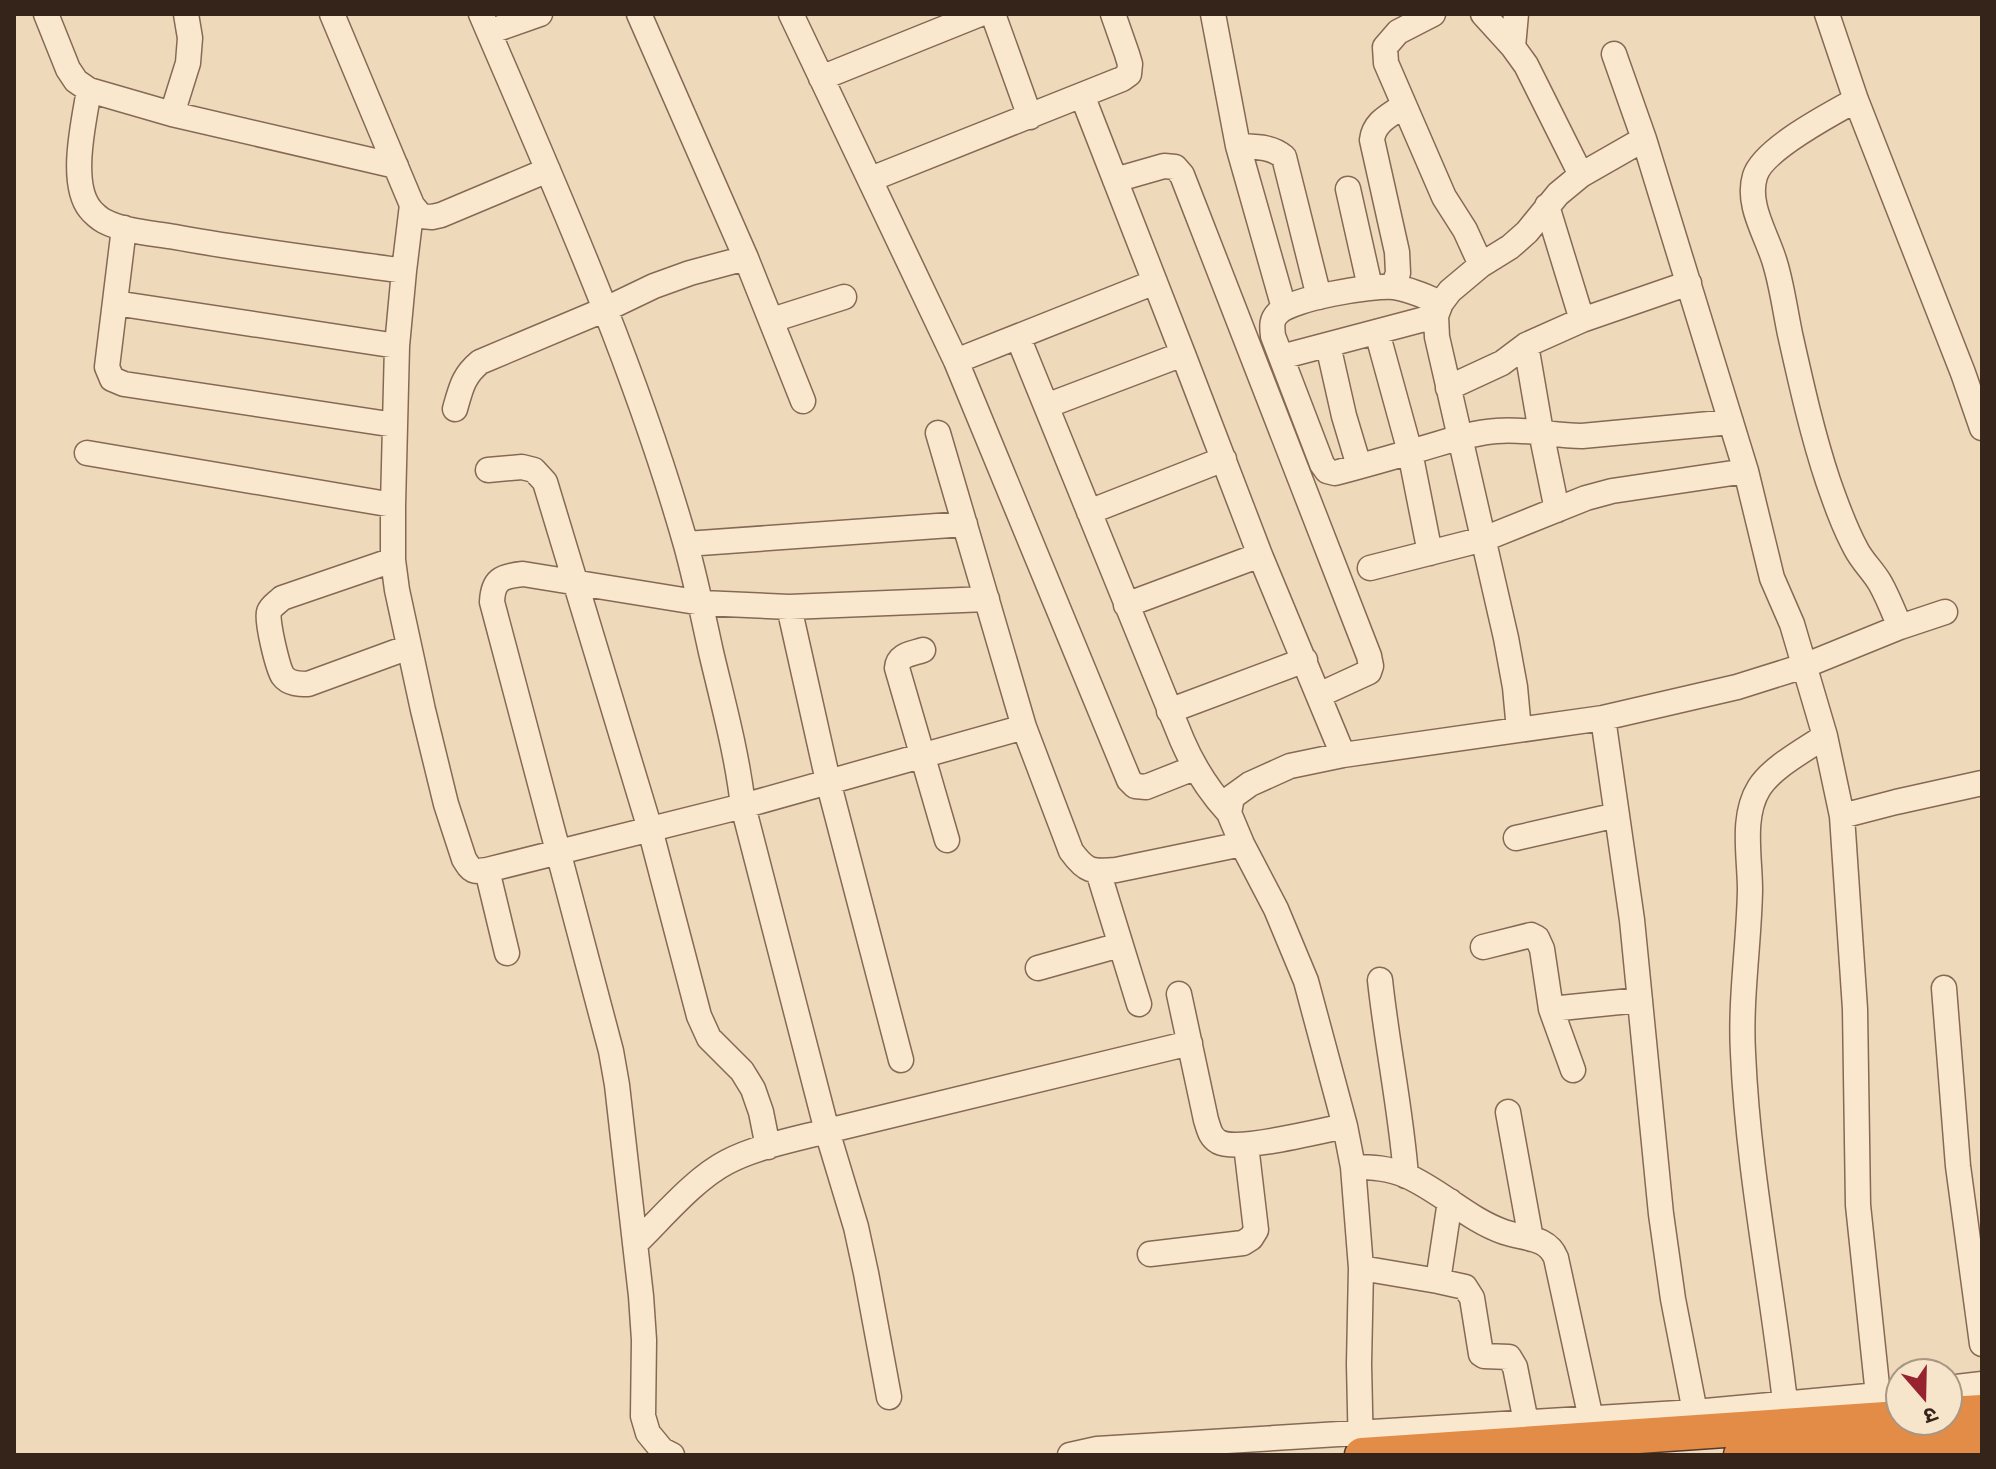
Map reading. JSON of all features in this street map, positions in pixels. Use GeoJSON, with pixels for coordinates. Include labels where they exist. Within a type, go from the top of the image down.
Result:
{"type":"FeatureCollection","features":[{"type":"Feature","properties":{"kind":"highway"},"geometry":{"type":"LineString","coordinates":[[1361,1447],[1884,1403]]}},
{"type":"Feature","properties":{"kind":"highway"},"geometry":{"type":"LineString","coordinates":[[1741,1455],[1982,1438]]}},
{"type":"Feature","properties":{"kind":"street"},"geometry":{"type":"LineString","coordinates":[[46,14],[68,69],[76,81],[89,90],[172,114],[396,166]]}},
{"type":"Feature","properties":{"kind":"street"},"geometry":{"type":"LineString","coordinates":[[172,114],[188,63],[190,38],[186,14]]}},
{"type":"Feature","properties":{"kind":"street"},"geometry":{"type":"LineString","coordinates":[[332,14],[412,205],[421,216],[441,215],[548,170]]}},
{"type":"Feature","properties":{"kind":"street"},"geometry":{"type":"LineString","coordinates":[[540,14],[485,23],[606,309],[647,421],[686,544],[735,753],[743,806],[827,1131],[856,1227],[889,1397]]}},
{"type":"Feature","properties":{"kind":"street"},"geometry":{"type":"LineString","coordinates":[[639,14],[746,258],[803,401]]}},
{"type":"Feature","properties":{"kind":"street"},"geometry":{"type":"LineString","coordinates":[[791,14],[956,361],[1129,780],[1135,786],[1146,787],[1194,768]]}},
{"type":"Feature","properties":{"kind":"street"},"geometry":{"type":"LineString","coordinates":[[821,78],[980,14]]}},
{"type":"Feature","properties":{"kind":"street"},"geometry":{"type":"LineString","coordinates":[[993,14],[1030,117]]}},
{"type":"Feature","properties":{"kind":"street"},"geometry":{"type":"LineString","coordinates":[[871,179],[1122,79],[1129,74],[1130,64],[1113,14]]}},
{"type":"Feature","properties":{"kind":"street"},"geometry":{"type":"LineString","coordinates":[[1213,14],[1238,146],[1284,308]]}},
{"type":"Feature","properties":{"kind":"street"},"geometry":{"type":"LineString","coordinates":[[1433,14],[1394,23],[1385,47],[1386,63],[1444,197],[1465,230],[1481,265]]}},
{"type":"Feature","properties":{"kind":"street"},"geometry":{"type":"LineString","coordinates":[[1483,14],[1526,65],[1581,175]]}},
{"type":"Feature","properties":{"kind":"street"},"geometry":{"type":"LineString","coordinates":[[1513,47],[1516,14]]}},
{"type":"Feature","properties":{"kind":"street"},"geometry":{"type":"LineString","coordinates":[[1827,14],[1856,100],[1972,370],[1982,428]]}},
{"type":"Feature","properties":{"kind":"street"},"geometry":{"type":"LineString","coordinates":[[1614,54],[1644,139],[1746,471],[1772,578],[1789,615],[1825,736],[1842,816],[1855,1009],[1858,1205],[1885,1357]]}},
{"type":"Feature","properties":{"kind":"street"},"geometry":{"type":"LineString","coordinates":[[89,90],[79,170],[89,209],[104,221],[124,228],[195,241],[404,271]]}},
{"type":"Feature","properties":{"kind":"street"},"geometry":{"type":"LineString","coordinates":[[1082,95],[1260,555],[1343,755]]}},
{"type":"Feature","properties":{"kind":"street"},"geometry":{"type":"LineString","coordinates":[[1856,100],[1788,142],[1763,162],[1755,173],[1752,189],[1754,206],[1775,262],[1789,332],[1829,483],[1849,536],[1881,584],[1900,627]]}},
{"type":"Feature","properties":{"kind":"street"},"geometry":{"type":"LineString","coordinates":[[1381,287],[1398,273],[1397,252],[1372,140],[1373,130],[1403,106]]}},
{"type":"Feature","properties":{"kind":"street"},"geometry":{"type":"LineString","coordinates":[[1519,730],[1511,664],[1437,337],[1439,310],[1450,291],[1527,232],[1558,194],[1581,175],[1644,139]]}},
{"type":"Feature","properties":{"kind":"street"},"geometry":{"type":"LineString","coordinates":[[1238,146],[1277,151],[1284,157],[1319,297]]}},
{"type":"Feature","properties":{"kind":"street"},"geometry":{"type":"LineString","coordinates":[[1115,180],[1164,166],[1175,167],[1182,175],[1369,656],[1369,672],[1319,695]]}},
{"type":"Feature","properties":{"kind":"street"},"geometry":{"type":"LineString","coordinates":[[1348,189],[1381,287]]}},
{"type":"Feature","properties":{"kind":"street"},"geometry":{"type":"LineString","coordinates":[[412,205],[397,346],[393,560],[435,760],[469,868],[475,872],[487,870],[743,806],[1024,727]]}},
{"type":"Feature","properties":{"kind":"street"},"geometry":{"type":"LineString","coordinates":[[1547,206],[1582,320]]}},
{"type":"Feature","properties":{"kind":"street"},"geometry":{"type":"LineString","coordinates":[[124,228],[107,367],[112,379],[124,384],[395,425]]}},
{"type":"Feature","properties":{"kind":"street"},"geometry":{"type":"LineString","coordinates":[[455,409],[467,373],[480,362],[654,286],[746,258]]}},
{"type":"Feature","properties":{"kind":"street"},"geometry":{"type":"LineString","coordinates":[[956,361],[1155,282]]}},
{"type":"Feature","properties":{"kind":"street"},"geometry":{"type":"LineString","coordinates":[[1448,388],[1502,363],[1526,345],[1582,320],[1689,283]]}},
{"type":"Feature","properties":{"kind":"street"},"geometry":{"type":"LineString","coordinates":[[1439,310],[1406,289],[1381,287],[1319,297],[1284,308],[1271,322],[1273,336],[1327,471],[1335,473],[1495,431],[1582,436],[1731,422]]}},
{"type":"Feature","properties":{"kind":"street"},"geometry":{"type":"LineString","coordinates":[[772,320],[844,297]]}},
{"type":"Feature","properties":{"kind":"street"},"geometry":{"type":"LineString","coordinates":[[115,303],[397,346]]}},
{"type":"Feature","properties":{"kind":"street"},"geometry":{"type":"LineString","coordinates":[[1281,357],[1377,332],[1439,310]]}},
{"type":"Feature","properties":{"kind":"street"},"geometry":{"type":"LineString","coordinates":[[1377,332],[1410,452],[1430,553]]}},
{"type":"Feature","properties":{"kind":"street"},"geometry":{"type":"LineString","coordinates":[[1018,337],[1194,768],[1229,813],[1276,909],[1306,981],[1353,1167],[1361,1268],[1361,1447]]}},
{"type":"Feature","properties":{"kind":"street"},"geometry":{"type":"LineString","coordinates":[[1328,345],[1359,466]]}},
{"type":"Feature","properties":{"kind":"street"},"geometry":{"type":"LineString","coordinates":[[1526,345],[1557,510]]}},
{"type":"Feature","properties":{"kind":"street"},"geometry":{"type":"LineString","coordinates":[[1046,406],[1183,354]]}},
{"type":"Feature","properties":{"kind":"street"},"geometry":{"type":"LineString","coordinates":[[938,433],[1024,727],[1071,851],[1087,869],[1098,871],[1242,844]]}},
{"type":"Feature","properties":{"kind":"street"},"geometry":{"type":"LineString","coordinates":[[87,453],[393,505]]}},
{"type":"Feature","properties":{"kind":"street"},"geometry":{"type":"LineString","coordinates":[[1089,512],[1224,459]]}},
{"type":"Feature","properties":{"kind":"street"},"geometry":{"type":"LineString","coordinates":[[488,470],[522,467],[534,470],[545,482],[650,829],[699,1016],[709,1038],[742,1071],[753,1089],[768,1147]]}},
{"type":"Feature","properties":{"kind":"street"},"geometry":{"type":"LineString","coordinates":[[1370,568],[1484,539],[1586,498],[1612,491],[1746,471]]}},
{"type":"Feature","properties":{"kind":"street"},"geometry":{"type":"LineString","coordinates":[[686,544],[965,524]]}},
{"type":"Feature","properties":{"kind":"street"},"geometry":{"type":"LineString","coordinates":[[1126,605],[1260,555]]}},
{"type":"Feature","properties":{"kind":"street"},"geometry":{"type":"LineString","coordinates":[[393,560],[282,598],[272,606],[267,616],[268,628],[283,676],[293,683],[308,684],[409,647]]}},
{"type":"Feature","properties":{"kind":"street"},"geometry":{"type":"LineString","coordinates":[[672,1455],[662,1450],[648,1433],[643,1416],[641,1296],[611,1051],[492,602],[493,589],[498,581],[509,575],[523,574],[702,603],[789,607],[987,599]]}},
{"type":"Feature","properties":{"kind":"street"},"geometry":{"type":"LineString","coordinates":[[789,607],[828,781],[901,1060]]}},
{"type":"Feature","properties":{"kind":"street"},"geometry":{"type":"LineString","coordinates":[[1229,813],[1232,797],[1250,784],[1290,766],[1343,755],[1603,718],[1737,687],[1804,666],[1945,612]]}},
{"type":"Feature","properties":{"kind":"street"},"geometry":{"type":"LineString","coordinates":[[923,650],[901,657],[897,668],[947,840]]}},
{"type":"Feature","properties":{"kind":"street"},"geometry":{"type":"LineString","coordinates":[[1169,711],[1305,660]]}},
{"type":"Feature","properties":{"kind":"street"},"geometry":{"type":"LineString","coordinates":[[1603,718],[1630,905],[1661,1214],[1673,1299],[1695,1412]]}},
{"type":"Feature","properties":{"kind":"street"},"geometry":{"type":"LineString","coordinates":[[1785,1402],[1747,1124],[1742,1020],[1750,887],[1748,826],[1751,805],[1759,788],[1772,773],[1825,736]]}},
{"type":"Feature","properties":{"kind":"street"},"geometry":{"type":"LineString","coordinates":[[1842,816],[1982,783]]}},
{"type":"Feature","properties":{"kind":"street"},"geometry":{"type":"LineString","coordinates":[[1516,838],[1617,815]]}},
{"type":"Feature","properties":{"kind":"street"},"geometry":{"type":"LineString","coordinates":[[487,870],[507,953]]}},
{"type":"Feature","properties":{"kind":"street"},"geometry":{"type":"LineString","coordinates":[[1098,871],[1139,1004]]}},
{"type":"Feature","properties":{"kind":"street"},"geometry":{"type":"LineString","coordinates":[[1483,947],[1531,935],[1537,938],[1542,949],[1551,1009],[1573,1070]]}},
{"type":"Feature","properties":{"kind":"street"},"geometry":{"type":"LineString","coordinates":[[1038,968],[1120,945]]}},
{"type":"Feature","properties":{"kind":"street"},"geometry":{"type":"LineString","coordinates":[[1380,980],[1385,1031],[1402,1120],[1406,1176]]}},
{"type":"Feature","properties":{"kind":"street"},"geometry":{"type":"LineString","coordinates":[[1944,988],[1958,1166],[1982,1344]]}},
{"type":"Feature","properties":{"kind":"street"},"geometry":{"type":"LineString","coordinates":[[1179,994],[1210,1134],[1217,1141],[1228,1145],[1246,1145],[1345,1126]]}},
{"type":"Feature","properties":{"kind":"street"},"geometry":{"type":"LineString","coordinates":[[1551,1009],[1640,1000]]}},
{"type":"Feature","properties":{"kind":"street"},"geometry":{"type":"LineString","coordinates":[[635,1244],[707,1174],[729,1161],[827,1131],[1190,1043]]}},
{"type":"Feature","properties":{"kind":"street"},"geometry":{"type":"LineString","coordinates":[[1508,1112],[1531,1239]]}},
{"type":"Feature","properties":{"kind":"street"},"geometry":{"type":"LineString","coordinates":[[1150,1254],[1243,1243],[1251,1238],[1256,1230],[1246,1145]]}},
{"type":"Feature","properties":{"kind":"street"},"geometry":{"type":"LineString","coordinates":[[1353,1167],[1377,1167],[1406,1176],[1488,1225],[1545,1243],[1553,1249],[1591,1419]]}},
{"type":"Feature","properties":{"kind":"street"},"geometry":{"type":"LineString","coordinates":[[1438,1281],[1450,1201]]}},
{"type":"Feature","properties":{"kind":"street"},"geometry":{"type":"LineString","coordinates":[[1361,1268],[1465,1287],[1472,1298],[1481,1354],[1509,1357],[1513,1361],[1526,1422]]}},
{"type":"Feature","properties":{"kind":"street"},"geometry":{"type":"LineString","coordinates":[[1070,1455],[1097,1449],[1361,1447],[1526,1422],[1695,1412],[1785,1402],[1884,1402]]}}]}
